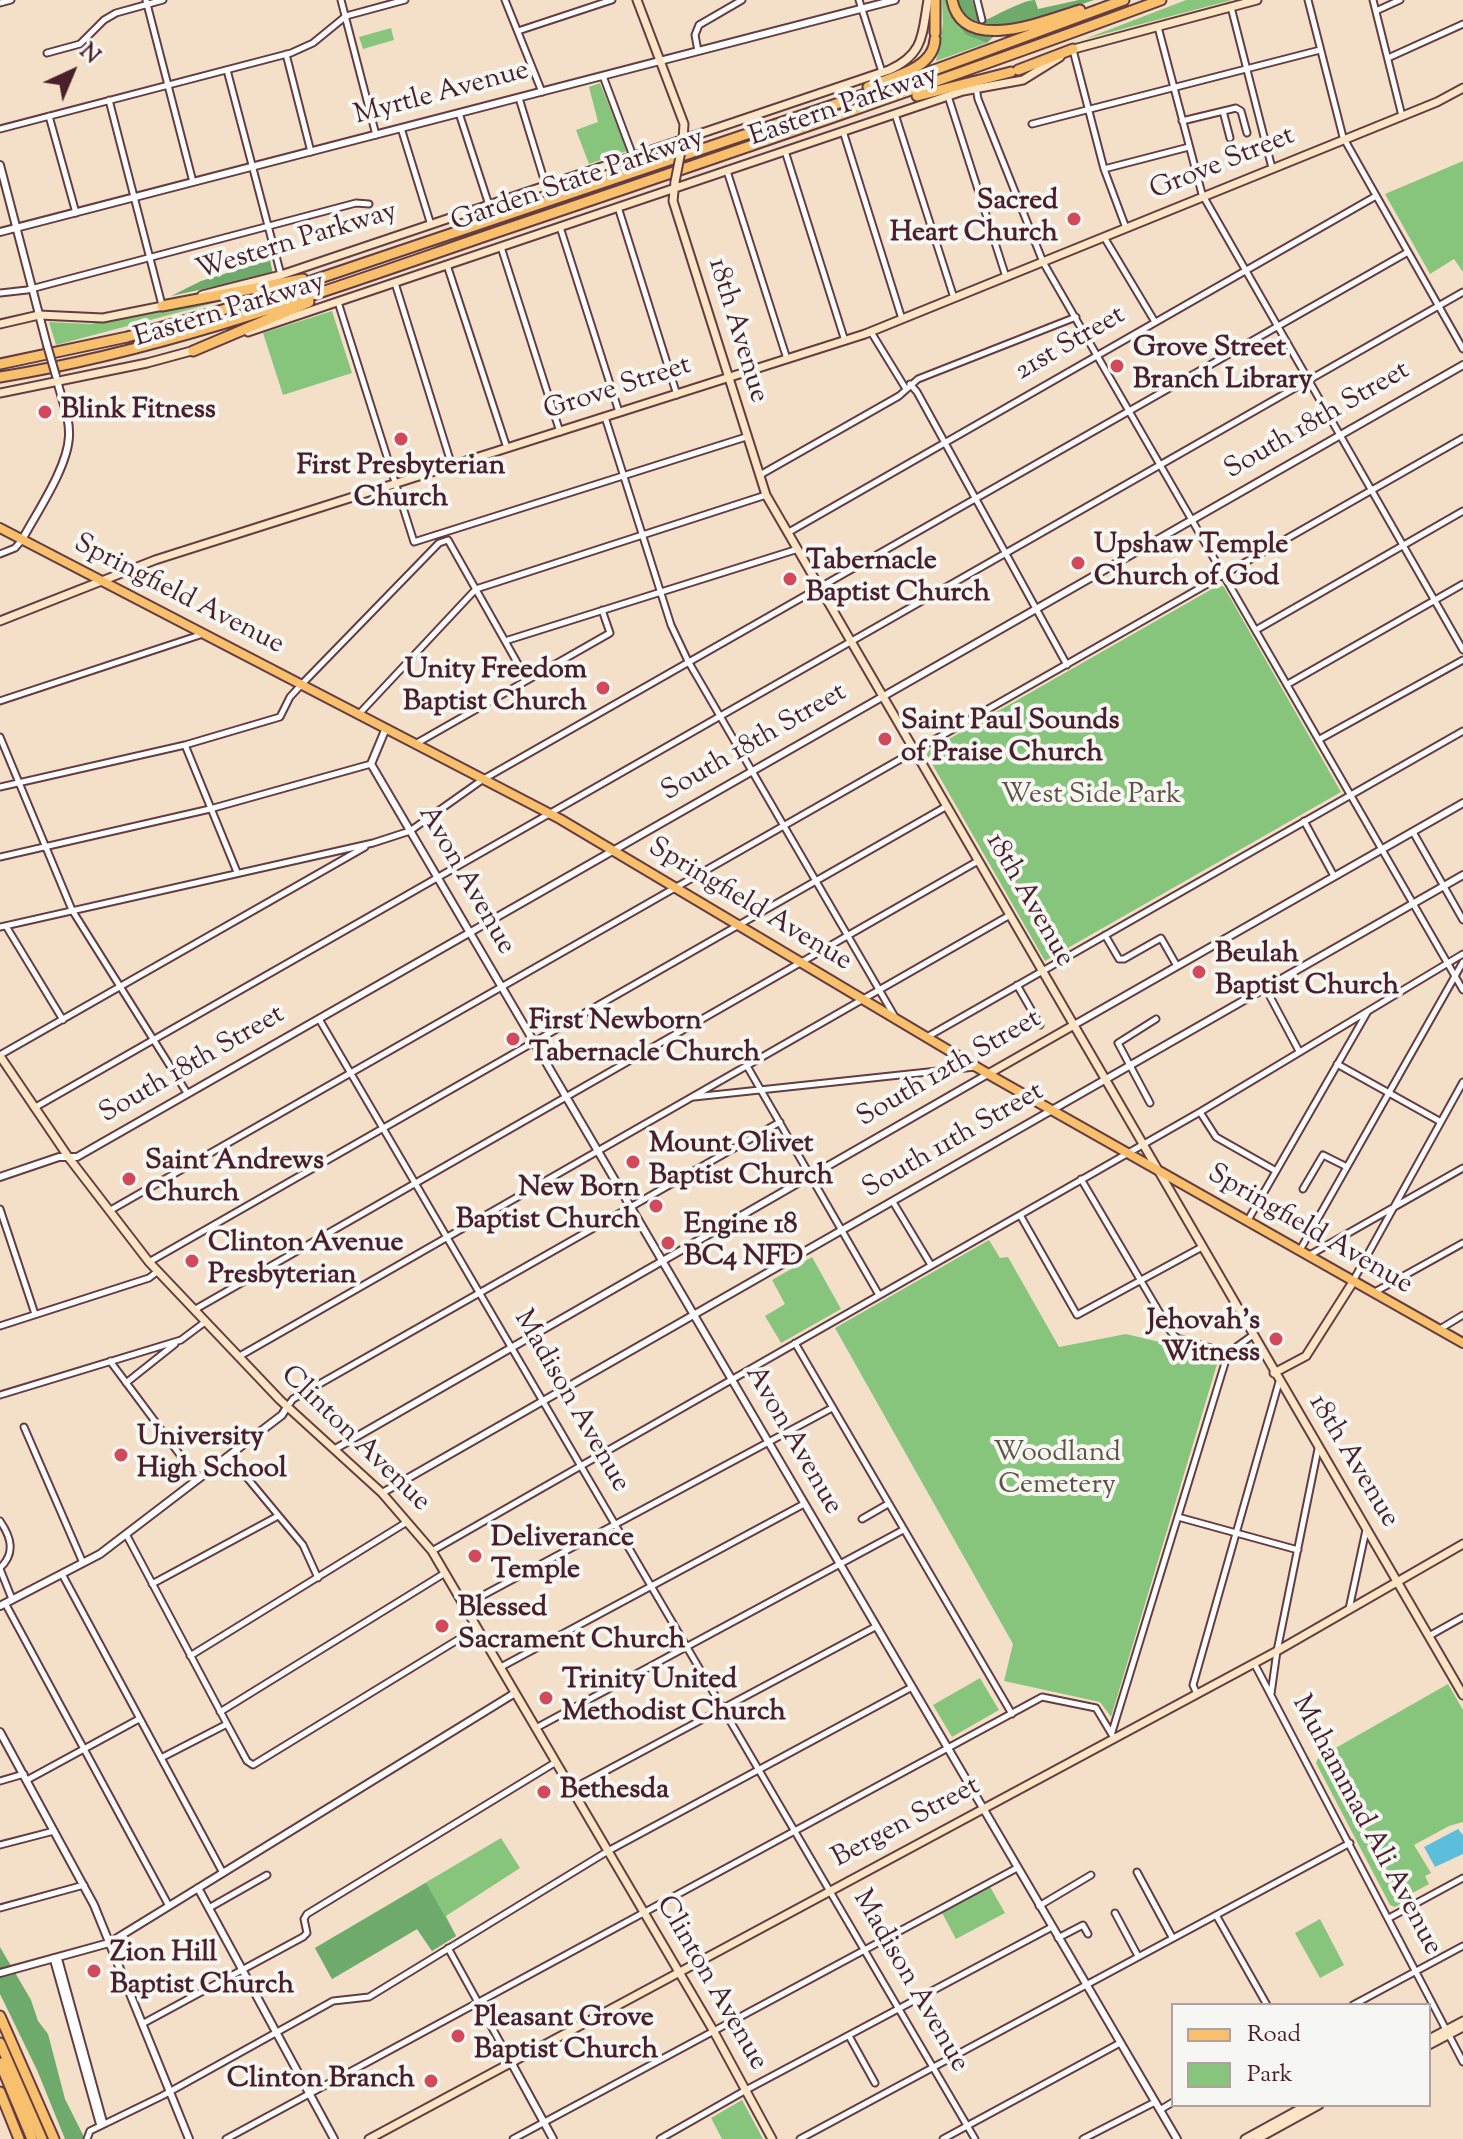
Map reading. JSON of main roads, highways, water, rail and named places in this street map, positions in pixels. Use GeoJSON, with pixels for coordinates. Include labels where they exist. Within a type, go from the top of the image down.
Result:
{"type":"FeatureCollection","features":[{"type":"Feature","properties":{"kind":"highway"},"geometry":{"type":"LineString","coordinates":[[798,117],[921,64],[932,55],[935,0]]}},
{"type":"Feature","properties":{"kind":"highway"},"geometry":{"type":"LineString","coordinates":[[952,0],[956,12],[970,26],[997,31],[1019,28],[1121,0]]}},
{"type":"Feature","properties":{"kind":"highway","name":"Garden State Parkway"},"geometry":{"type":"LineString","coordinates":[[0,364],[165,328],[346,270],[798,117],[1121,0]]}},
{"type":"Feature","properties":{"kind":"highway","name":"Garden State Parkway"},"geometry":{"type":"LineString","coordinates":[[0,377],[80,362],[175,338],[379,273],[848,114],[1161,0]]}},
{"type":"Feature","properties":{"kind":"highway"},"geometry":{"type":"LineString","coordinates":[[848,114],[1015,71],[1073,49]]}},
{"type":"Feature","properties":{"kind":"highway"},"geometry":{"type":"LineString","coordinates":[[162,306],[346,270]]}},
{"type":"Feature","properties":{"kind":"highway"},"geometry":{"type":"LineString","coordinates":[[193,351],[379,273]]}},
{"type":"Feature","properties":{"kind":"highway"},"geometry":{"type":"LineString","coordinates":[[0,2016],[54,2139]]}},
{"type":"Feature","properties":{"kind":"highway"},"geometry":{"type":"LineString","coordinates":[[0,2043],[42,2139]]}},
{"type":"Feature","properties":{"kind":"highway"},"geometry":{"type":"LineString","coordinates":[[0,2063],[32,2139]]}},
{"type":"Feature","properties":{"kind":"highway"},"geometry":{"type":"LineString","coordinates":[[0,2092],[19,2139]]}},
{"type":"Feature","properties":{"kind":"main road","name":"18th Avenue"},"geometry":{"type":"LineString","coordinates":[[637,0],[684,126],[672,199],[766,495],[1463,1695]]}},
{"type":"Feature","properties":{"kind":"main road","name":"Western Parkway"},"geometry":{"type":"LineString","coordinates":[[0,324],[39,315],[98,318],[162,306],[281,275],[633,156],[682,143],[904,62],[919,45],[925,30],[928,0]]}},
{"type":"Feature","properties":{"kind":"main road","name":"Eastern Parkway"},"geometry":{"type":"LineString","coordinates":[[0,393],[193,351],[674,186],[948,96],[976,87],[1023,80],[1073,49],[1257,0]]}},
{"type":"Feature","properties":{"kind":"main road","name":"Grove Street"},"geometry":{"type":"LineString","coordinates":[[0,621],[155,560],[871,332],[1344,140],[1463,88]]}},
{"type":"Feature","properties":{"kind":"main road","name":"Springfield Avenue"},"geometry":{"type":"LineString","coordinates":[[0,528],[550,813],[988,1074],[1463,1343]]}},
{"type":"Feature","properties":{"kind":"main road","name":"South 12th Street"},"geometry":{"type":"LineString","coordinates":[[988,1074],[1074,1025]]}},
{"type":"Feature","properties":{"kind":"main road","name":"Clinton Avenue"},"geometry":{"type":"LineString","coordinates":[[1,1059],[69,1158],[149,1262],[287,1407],[382,1493],[432,1551],[713,2030],[772,2139]]}},
{"type":"Feature","properties":{"kind":"main road"},"geometry":{"type":"LineString","coordinates":[[1274,1373],[1306,1356],[1353,1282]]}},
{"type":"Feature","properties":{"kind":"main road","name":"Bergen Street"},"geometry":{"type":"LineString","coordinates":[[369,2139],[1113,1736],[1277,1651],[1463,1544]]}},
{"type":"Feature","properties":{"kind":"main road"},"geometry":{"type":"LineString","coordinates":[[1431,2041],[1463,2024]]}},
{"type":"Feature","properties":{"kind":"main road"},"geometry":{"type":"LineString","coordinates":[[1245,2139],[1303,2107]]}},
{"type":"Feature","properties":{"kind":"main road"},"geometry":{"type":"LineString","coordinates":[[1257,2139],[1315,2107]]}},
{"type":"Feature","properties":{"kind":"water"},"geometry":{"type":"Polygon","coordinates":[[[1458,1829],[1463,1835],[1463,1854],[1435,1867],[1424,1847],[1458,1829]]]}},
{"type":"Feature","properties":{"kind":"place","name":"Sacred Heart Church"},"geometry":{"type":"Point","coordinates":[1074,219]}},
{"type":"Feature","properties":{"kind":"place","name":"Grove Street Branch Library"},"geometry":{"type":"Point","coordinates":[1117,366]}},
{"type":"Feature","properties":{"kind":"place","name":"Blink Fitness"},"geometry":{"type":"Point","coordinates":[45,412]}},
{"type":"Feature","properties":{"kind":"place","name":"First Presbyterian Church"},"geometry":{"type":"Point","coordinates":[401,439]}},
{"type":"Feature","properties":{"kind":"place","name":"Upshaw Temple Church of God"},"geometry":{"type":"Point","coordinates":[1078,563]}},
{"type":"Feature","properties":{"kind":"place","name":"Tabernacle Baptist Church"},"geometry":{"type":"Point","coordinates":[790,579]}},
{"type":"Feature","properties":{"kind":"place","name":"Unity Freedom Baptist Church"},"geometry":{"type":"Point","coordinates":[603,688]}},
{"type":"Feature","properties":{"kind":"place","name":"Saint Paul Sounds of Praise Church"},"geometry":{"type":"Point","coordinates":[885,739]}},
{"type":"Feature","properties":{"kind":"place","name":"Beulah Baptist Church"},"geometry":{"type":"Point","coordinates":[1199,972]}},
{"type":"Feature","properties":{"kind":"place","name":"First Newborn Tabernacle Church"},"geometry":{"type":"Point","coordinates":[513,1039]}},
{"type":"Feature","properties":{"kind":"place","name":"Mount Olivet Baptist Church"},"geometry":{"type":"Point","coordinates":[633,1162]}},
{"type":"Feature","properties":{"kind":"place","name":"Saint Andrews Church"},"geometry":{"type":"Point","coordinates":[129,1179]}},
{"type":"Feature","properties":{"kind":"place","name":"New Born Baptist Church"},"geometry":{"type":"Point","coordinates":[656,1206]}},
{"type":"Feature","properties":{"kind":"place","name":"Engine 18 BC4 NFD"},"geometry":{"type":"Point","coordinates":[668,1243]}},
{"type":"Feature","properties":{"kind":"place","name":"Clinton Avenue Presbyterian"},"geometry":{"type":"Point","coordinates":[192,1261]}},
{"type":"Feature","properties":{"kind":"place","name":"Jehovah's Witness"},"geometry":{"type":"Point","coordinates":[1276,1339]}},
{"type":"Feature","properties":{"kind":"place","name":"University High School"},"geometry":{"type":"Point","coordinates":[121,1455]}},
{"type":"Feature","properties":{"kind":"place","name":"Deliverance Temple"},"geometry":{"type":"Point","coordinates":[475,1556]}},
{"type":"Feature","properties":{"kind":"place","name":"Blessed Sacrament Church"},"geometry":{"type":"Point","coordinates":[442,1626]}},
{"type":"Feature","properties":{"kind":"place","name":"Trinity United Methodist Church"},"geometry":{"type":"Point","coordinates":[546,1698]}},
{"type":"Feature","properties":{"kind":"place","name":"Bethesda"},"geometry":{"type":"Point","coordinates":[544,1792]}},
{"type":"Feature","properties":{"kind":"place","name":"Zion Hill Baptist Church"},"geometry":{"type":"Point","coordinates":[94,1971]}},
{"type":"Feature","properties":{"kind":"place","name":"Pleasant Grove Baptist Church"},"geometry":{"type":"Point","coordinates":[458,2036]}},
{"type":"Feature","properties":{"kind":"place","name":"Clinton Branch"},"geometry":{"type":"Point","coordinates":[431,2081]}},
{"type":"Feature","properties":{"kind":"park label","name":"West Side Park"},"geometry":{"type":"Point","coordinates":[1091,797]}},
{"type":"Feature","properties":{"kind":"park label","name":"Woodland Cemetery"},"geometry":{"type":"Point","coordinates":[1057,1471]}}]}
